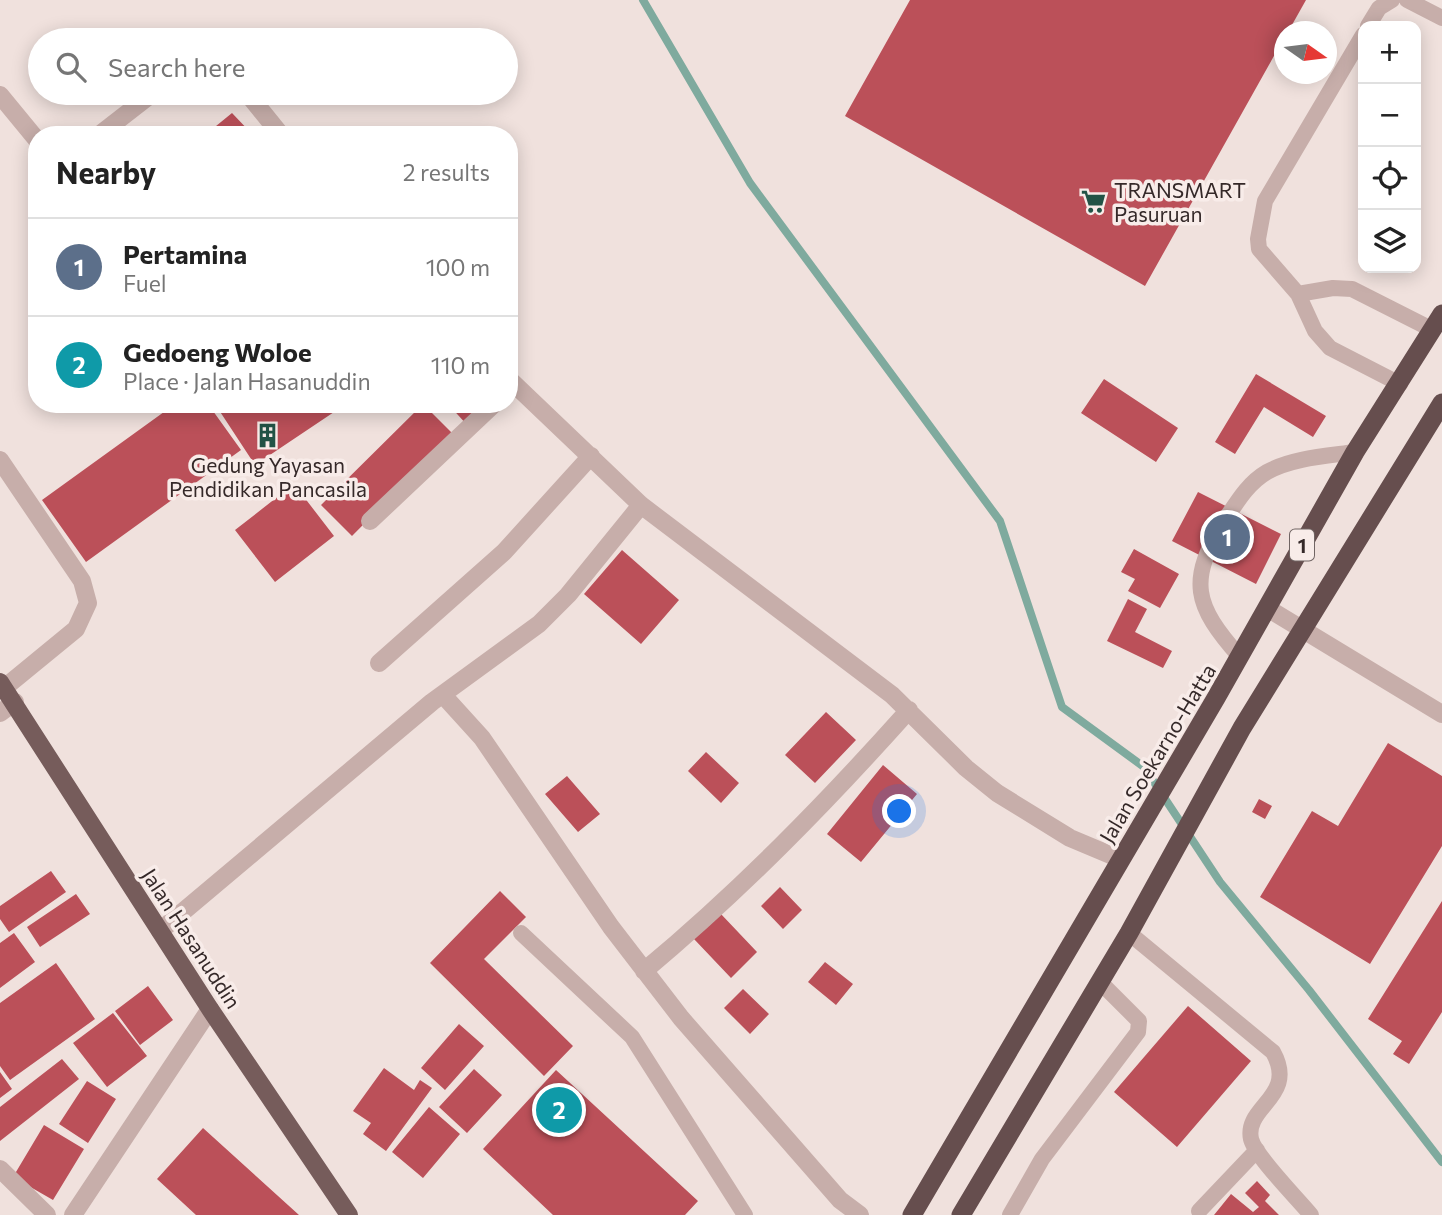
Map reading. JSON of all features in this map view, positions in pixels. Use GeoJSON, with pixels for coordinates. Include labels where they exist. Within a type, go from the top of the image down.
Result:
{"type":"FeatureCollection","features":[{"type":"Feature","properties":{"kind":"highway","name":"Jalan Soekarno-Hatta"},"geometry":{"type":"LineString","coordinates":[[912,1215],[1240,657],[1355,452],[1437,322]]}},
{"type":"Feature","properties":{"kind":"highway","name":"1"},"geometry":{"type":"LineString","coordinates":[[961,1215],[1129,933],[1301,630],[1442,403]]}},
{"type":"Feature","properties":{"kind":"main road","name":"Jalan Hasanuddin"},"geometry":{"type":"LineString","coordinates":[[2,685],[210,1009],[349,1215]]}},
{"type":"Feature","properties":{"kind":"street"},"geometry":{"type":"LineString","coordinates":[[0,95],[28,129]]}},
{"type":"Feature","properties":{"kind":"street"},"geometry":{"type":"LineString","coordinates":[[111,126],[138,105]]}},
{"type":"Feature","properties":{"kind":"street"},"geometry":{"type":"LineString","coordinates":[[257,105],[274,126]]}},
{"type":"Feature","properties":{"kind":"street"},"geometry":{"type":"LineString","coordinates":[[518,391],[641,505],[909,710],[965,768],[997,793],[1070,838],[1121,859]]}},
{"type":"Feature","properties":{"kind":"street"},"geometry":{"type":"LineString","coordinates":[[370,521],[484,413]]}},
{"type":"Feature","properties":{"kind":"street"},"geometry":{"type":"LineString","coordinates":[[379,663],[504,552],[591,456]]}},
{"type":"Feature","properties":{"kind":"street"},"geometry":{"type":"LineString","coordinates":[[0,460],[82,581],[88,603],[76,629],[2,685]]}},
{"type":"Feature","properties":{"kind":"street"},"geometry":{"type":"LineString","coordinates":[[160,931],[443,695],[539,624],[568,596],[641,505]]}},
{"type":"Feature","properties":{"kind":"street"},"geometry":{"type":"LineString","coordinates":[[1267,608],[1442,715]]}},
{"type":"Feature","properties":{"kind":"street"},"geometry":{"type":"LineString","coordinates":[[443,695],[482,738],[518,794],[564,854],[611,927],[644,971],[782,1135],[840,1200],[860,1215]]}},
{"type":"Feature","properties":{"kind":"street"},"geometry":{"type":"LineString","coordinates":[[0,713],[15,702]]}},
{"type":"Feature","properties":{"kind":"street"},"geometry":{"type":"LineString","coordinates":[[644,971],[720,908],[780,849],[909,710]]}},
{"type":"Feature","properties":{"kind":"street"},"geometry":{"type":"LineString","coordinates":[[73,1215],[210,1009]]}},
{"type":"Feature","properties":{"kind":"street"},"geometry":{"type":"LineString","coordinates":[[0,1169],[47,1215]]}},
{"type":"Feature","properties":{"kind":"lane"},"geometry":{"type":"LineString","coordinates":[[1371,21],[1379,8],[1392,0]]}},
{"type":"Feature","properties":{"kind":"lane"},"geometry":{"type":"LineString","coordinates":[[1407,0],[1442,18]]}},
{"type":"Feature","properties":{"kind":"lane"},"geometry":{"type":"LineString","coordinates":[[1358,43],[1265,201],[1260,220],[1259,249],[1298,294],[1315,331],[1330,348],[1400,384]]}},
{"type":"Feature","properties":{"kind":"lane"},"geometry":{"type":"LineString","coordinates":[[1298,294],[1333,288],[1352,289],[1437,322]]}},
{"type":"Feature","properties":{"kind":"lane"},"geometry":{"type":"LineString","coordinates":[[1240,657],[1214,627],[1202,600],[1203,563],[1216,534],[1241,495],[1268,471],[1320,457],[1355,452]]}},
{"type":"Feature","properties":{"kind":"lane"},"geometry":{"type":"LineString","coordinates":[[521,933],[632,1037],[737,1211]]}},
{"type":"Feature","properties":{"kind":"lane"},"geometry":{"type":"LineString","coordinates":[[1129,933],[1273,1052],[1280,1068],[1277,1092],[1252,1124],[1251,1136],[1256,1150],[1311,1215]]}},
{"type":"Feature","properties":{"kind":"lane"},"geometry":{"type":"LineString","coordinates":[[1010,1215],[1042,1159],[1138,1032],[1139,1021],[1135,1013],[1100,982]]}},
{"type":"Feature","properties":{"kind":"lane"},"geometry":{"type":"LineString","coordinates":[[1199,1211],[1256,1150]]}},
{"type":"Feature","properties":{"kind":"building","name":"TRANSMART Pasuruan"},"geometry":{"type":"Polygon","coordinates":[[[910,0],[1306,0],[1294,21],[1274,21],[1274,56],[1145,286],[845,116],[910,0]]]}},
{"type":"Feature","properties":{"kind":"building"},"geometry":{"type":"Polygon","coordinates":[[[232,113],[244,126],[216,126],[232,113]]]}},
{"type":"Feature","properties":{"kind":"building"},"geometry":{"type":"Polygon","coordinates":[[[1256,374],[1326,416],[1313,437],[1264,407],[1235,454],[1215,442],[1256,374]]]}},
{"type":"Feature","properties":{"kind":"building"},"geometry":{"type":"Polygon","coordinates":[[[1104,379],[1178,428],[1156,462],[1081,413],[1104,379]]]}},
{"type":"Feature","properties":{"kind":"building"},"geometry":{"type":"Polygon","coordinates":[[[163,413],[214,413],[241,450],[86,562],[42,500],[163,413]]]}},
{"type":"Feature","properties":{"kind":"building","name":"Gedung Yayasan Pendidikan Pancasila"},"geometry":{"type":"Polygon","coordinates":[[[221,413],[333,413],[255,465],[221,413]]]}},
{"type":"Feature","properties":{"kind":"building"},"geometry":{"type":"Polygon","coordinates":[[[414,413],[432,413],[453,434],[352,536],[321,505],[414,413]]]}},
{"type":"Feature","properties":{"kind":"building"},"geometry":{"type":"Polygon","coordinates":[[[456,413],[482,413],[468,426],[456,413]]]}},
{"type":"Feature","properties":{"kind":"building"},"geometry":{"type":"Polygon","coordinates":[[[294,484],[334,536],[275,582],[235,530],[294,484]]]}},
{"type":"Feature","properties":{"kind":"building"},"geometry":{"type":"Polygon","coordinates":[[[1198,492],[1281,534],[1256,584],[1172,541],[1198,492]]]}},
{"type":"Feature","properties":{"kind":"building"},"geometry":{"type":"Polygon","coordinates":[[[1134,549],[1179,574],[1160,608],[1128,591],[1135,579],[1121,572],[1134,549]]]}},
{"type":"Feature","properties":{"kind":"building"},"geometry":{"type":"Polygon","coordinates":[[[622,550],[679,600],[641,644],[584,594],[622,550]]]}},
{"type":"Feature","properties":{"kind":"building"},"geometry":{"type":"Polygon","coordinates":[[[1128,599],[1147,609],[1135,632],[1172,651],[1163,668],[1107,641],[1128,599]]]}},
{"type":"Feature","properties":{"kind":"building"},"geometry":{"type":"Polygon","coordinates":[[[826,712],[856,740],[815,783],[785,755],[826,712]]]}},
{"type":"Feature","properties":{"kind":"building"},"geometry":{"type":"Polygon","coordinates":[[[1388,743],[1442,776],[1442,846],[1370,964],[1260,897],[1312,811],[1338,826],[1388,743]]]}},
{"type":"Feature","properties":{"kind":"building"},"geometry":{"type":"Polygon","coordinates":[[[706,752],[739,783],[721,803],[688,771],[706,752]]]}},
{"type":"Feature","properties":{"kind":"building"},"geometry":{"type":"Polygon","coordinates":[[[883,765],[917,794],[861,862],[827,834],[883,765]]]}},
{"type":"Feature","properties":{"kind":"building"},"geometry":{"type":"Polygon","coordinates":[[[567,776],[600,814],[578,832],[545,794],[567,776]]]}},
{"type":"Feature","properties":{"kind":"building"},"geometry":{"type":"Polygon","coordinates":[[[1259,799],[1272,806],[1265,819],[1252,812],[1259,799]]]}},
{"type":"Feature","properties":{"kind":"building"},"geometry":{"type":"Polygon","coordinates":[[[51,871],[66,892],[9,932],[0,919],[0,906],[51,871]]]}},
{"type":"Feature","properties":{"kind":"building"},"geometry":{"type":"Polygon","coordinates":[[[780,887],[802,910],[783,929],[761,906],[780,887]]]}},
{"type":"Feature","properties":{"kind":"building"},"geometry":{"type":"Polygon","coordinates":[[[500,891],[526,917],[484,959],[573,1046],[544,1076],[430,963],[500,891]]]}},
{"type":"Feature","properties":{"kind":"building"},"geometry":{"type":"Polygon","coordinates":[[[76,894],[90,914],[40,947],[27,927],[76,894]]]}},
{"type":"Feature","properties":{"kind":"building"},"geometry":{"type":"Polygon","coordinates":[[[1442,901],[1442,1012],[1409,1064],[1393,1054],[1402,1041],[1368,1019],[1442,901]]]}},
{"type":"Feature","properties":{"kind":"building"},"geometry":{"type":"Polygon","coordinates":[[[720,913],[757,952],[731,978],[694,939],[720,913]]]}},
{"type":"Feature","properties":{"kind":"building"},"geometry":{"type":"Polygon","coordinates":[[[14,933],[35,962],[0,988],[0,943],[14,933]]]}},
{"type":"Feature","properties":{"kind":"building"},"geometry":{"type":"Polygon","coordinates":[[[825,962],[853,984],[836,1005],[808,982],[825,962]]]}},
{"type":"Feature","properties":{"kind":"building"},"geometry":{"type":"Polygon","coordinates":[[[56,963],[95,1019],[10,1080],[0,1066],[0,1003],[56,963]]]}},
{"type":"Feature","properties":{"kind":"building"},"geometry":{"type":"Polygon","coordinates":[[[148,986],[173,1020],[140,1045],[115,1011],[148,986]]]}},
{"type":"Feature","properties":{"kind":"building"},"geometry":{"type":"Polygon","coordinates":[[[743,989],[769,1014],[750,1034],[724,1008],[743,989]]]}},
{"type":"Feature","properties":{"kind":"building"},"geometry":{"type":"Polygon","coordinates":[[[1188,1006],[1251,1061],[1177,1147],[1114,1092],[1188,1006]]]}},
{"type":"Feature","properties":{"kind":"building"},"geometry":{"type":"Polygon","coordinates":[[[113,1013],[147,1056],[107,1087],[73,1043],[113,1013]]]}},
{"type":"Feature","properties":{"kind":"building"},"geometry":{"type":"Polygon","coordinates":[[[459,1024],[484,1046],[445,1090],[421,1068],[459,1024]]]}},
{"type":"Feature","properties":{"kind":"building"},"geometry":{"type":"Polygon","coordinates":[[[62,1059],[79,1079],[0,1141],[0,1107],[62,1059]]]}},
{"type":"Feature","properties":{"kind":"building"},"geometry":{"type":"Polygon","coordinates":[[[384,1068],[414,1090],[420,1080],[432,1088],[386,1151],[363,1134],[371,1123],[353,1111],[384,1068]]]}},
{"type":"Feature","properties":{"kind":"building"},"geometry":{"type":"Polygon","coordinates":[[[474,1069],[502,1095],[467,1133],[439,1107],[474,1069]]]}},
{"type":"Feature","properties":{"kind":"building"},"geometry":{"type":"Polygon","coordinates":[[[556,1070],[698,1201],[685,1215],[553,1215],[483,1149],[556,1070]]]}},
{"type":"Feature","properties":{"kind":"building"},"geometry":{"type":"Polygon","coordinates":[[[0,1072],[12,1089],[0,1098],[0,1072]]]}},
{"type":"Feature","properties":{"kind":"building"},"geometry":{"type":"Polygon","coordinates":[[[87,1081],[116,1099],[88,1143],[59,1124],[87,1081]]]}},
{"type":"Feature","properties":{"kind":"building"},"geometry":{"type":"Polygon","coordinates":[[[429,1107],[460,1134],[423,1178],[392,1152],[429,1107]]]}},
{"type":"Feature","properties":{"kind":"building"},"geometry":{"type":"Polygon","coordinates":[[[44,1125],[84,1149],[53,1200],[13,1177],[44,1125]]]}},
{"type":"Feature","properties":{"kind":"building"},"geometry":{"type":"Polygon","coordinates":[[[203,1128],[299,1215],[196,1215],[157,1179],[203,1128]]]}},
{"type":"Feature","properties":{"kind":"building"},"geometry":{"type":"Polygon","coordinates":[[[1257,1181],[1270,1195],[1265,1201],[1279,1215],[1214,1215],[1231,1194],[1253,1212],[1259,1207],[1245,1193],[1257,1181]]]}},
{"type":"Feature","properties":{"kind":"waterway"},"geometry":{"type":"LineString","coordinates":[[643,0],[750,183],[1000,521],[1062,707],[1144,767],[1220,882],[1309,990],[1442,1162]]}},
{"type":"Feature","properties":{"kind":"place","name":"TRANSMART Pasuruan"},"geometry":{"type":"Point","coordinates":[1094,201]}},
{"type":"Feature","properties":{"kind":"place","name":"Gedung Yayasan Pendidikan Pancasila"},"geometry":{"type":"Point","coordinates":[268,435]}},
{"type":"Feature","properties":{"kind":"place","name":"Pertamina"},"geometry":{"type":"Point","coordinates":[1227,537]}},
{"type":"Feature","properties":{"kind":"place","name":"Gedoeng Woloe"},"geometry":{"type":"Point","coordinates":[559,1110]}}]}
